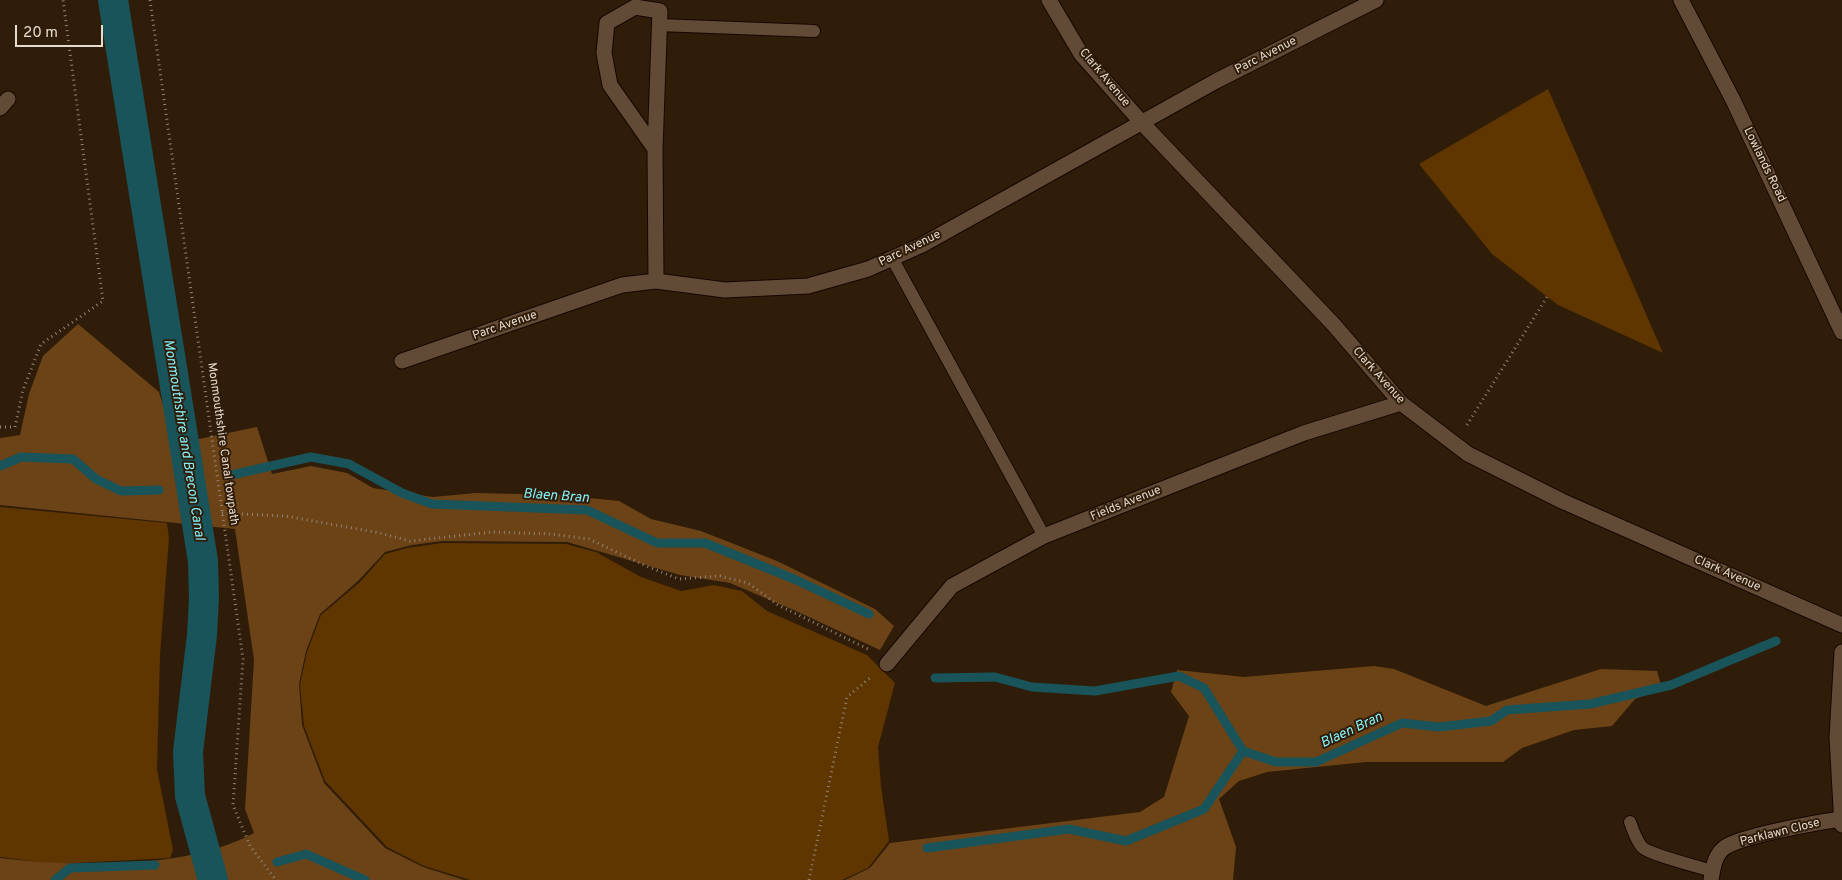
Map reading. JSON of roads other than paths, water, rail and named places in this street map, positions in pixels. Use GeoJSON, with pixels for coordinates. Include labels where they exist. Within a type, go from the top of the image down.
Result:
{"type":"FeatureCollection","features":[{"type":"Feature","properties":{"kind":"street","name":"Clark Avenue"},"geometry":{"type":"LineString","coordinates":[[1049,0],[1081,54],[1142,124],[1334,325],[1401,403],[1468,454],[1562,501],[1842,625]]}},
{"type":"Feature","properties":{"kind":"street","name":"Parc Avenue"},"geometry":{"type":"LineString","coordinates":[[402,361],[622,285],[656,281],[725,290],[808,286],[868,269],[922,245],[1358,4],[1376,0]]}},
{"type":"Feature","properties":{"kind":"street","name":"Lowlands Road"},"geometry":{"type":"LineString","coordinates":[[1681,0],[1737,109],[1842,332]]}},
{"type":"Feature","properties":{"kind":"street"},"geometry":{"type":"LineString","coordinates":[[655,149],[610,85],[604,53],[607,23],[635,7],[660,11],[655,149],[656,281]]}},
{"type":"Feature","properties":{"kind":"street","name":"Fields Avenue"},"geometry":{"type":"LineString","coordinates":[[887,664],[952,586],[1044,536],[1304,433],[1401,403]]}},
{"type":"Feature","properties":{"kind":"street"},"geometry":{"type":"LineString","coordinates":[[1842,652],[1838,737],[1842,822]]}},
{"type":"Feature","properties":{"kind":"street","name":"Parklawn Close"},"geometry":{"type":"LineString","coordinates":[[1712,875],[1713,864],[1724,848],[1813,822],[1842,822]]}},
{"type":"Feature","properties":{"kind":"lane"},"geometry":{"type":"LineString","coordinates":[[659,25],[814,31]]}},
{"type":"Feature","properties":{"kind":"lane"},"geometry":{"type":"LineString","coordinates":[[892,258],[1044,536]]}},
{"type":"Feature","properties":{"kind":"lane"},"geometry":{"type":"LineString","coordinates":[[1630,822],[1642,846],[1650,853],[1660,854],[1712,875]]}},
{"type":"Feature","properties":{"kind":"waterway","name":"Monmouthshire and Brecon Canal"},"geometry":{"type":"LineString","coordinates":[[113,0],[203,561],[202,635],[188,752],[190,796],[213,880]]}},
{"type":"Feature","properties":{"kind":"waterway","name":"Blaen Bran"},"geometry":{"type":"LineString","coordinates":[[0,466],[21,457],[73,459],[96,479],[121,491],[159,490]]}},
{"type":"Feature","properties":{"kind":"waterway","name":"Blaen Bran"},"geometry":{"type":"LineString","coordinates":[[231,475],[311,457],[349,464],[402,493],[432,504],[587,510],[657,543],[705,543],[794,579],[869,614]]}},
{"type":"Feature","properties":{"kind":"waterway","name":"Blaen Bran"},"geometry":{"type":"LineString","coordinates":[[935,678],[995,677],[1032,687],[1095,691],[1179,676],[1204,688],[1243,751],[1276,762],[1316,762],[1402,723],[1439,727],[1491,721],[1507,710],[1590,704],[1671,685],[1776,641]]}},
{"type":"Feature","properties":{"kind":"waterway"},"geometry":{"type":"LineString","coordinates":[[927,848],[1069,829],[1126,841],[1204,809],[1243,751]]}},
{"type":"Feature","properties":{"kind":"waterway"},"geometry":{"type":"LineString","coordinates":[[277,862],[306,854],[365,880]]}},
{"type":"Feature","properties":{"kind":"waterway"},"geometry":{"type":"LineString","coordinates":[[55,880],[70,868],[155,865]]}}]}
